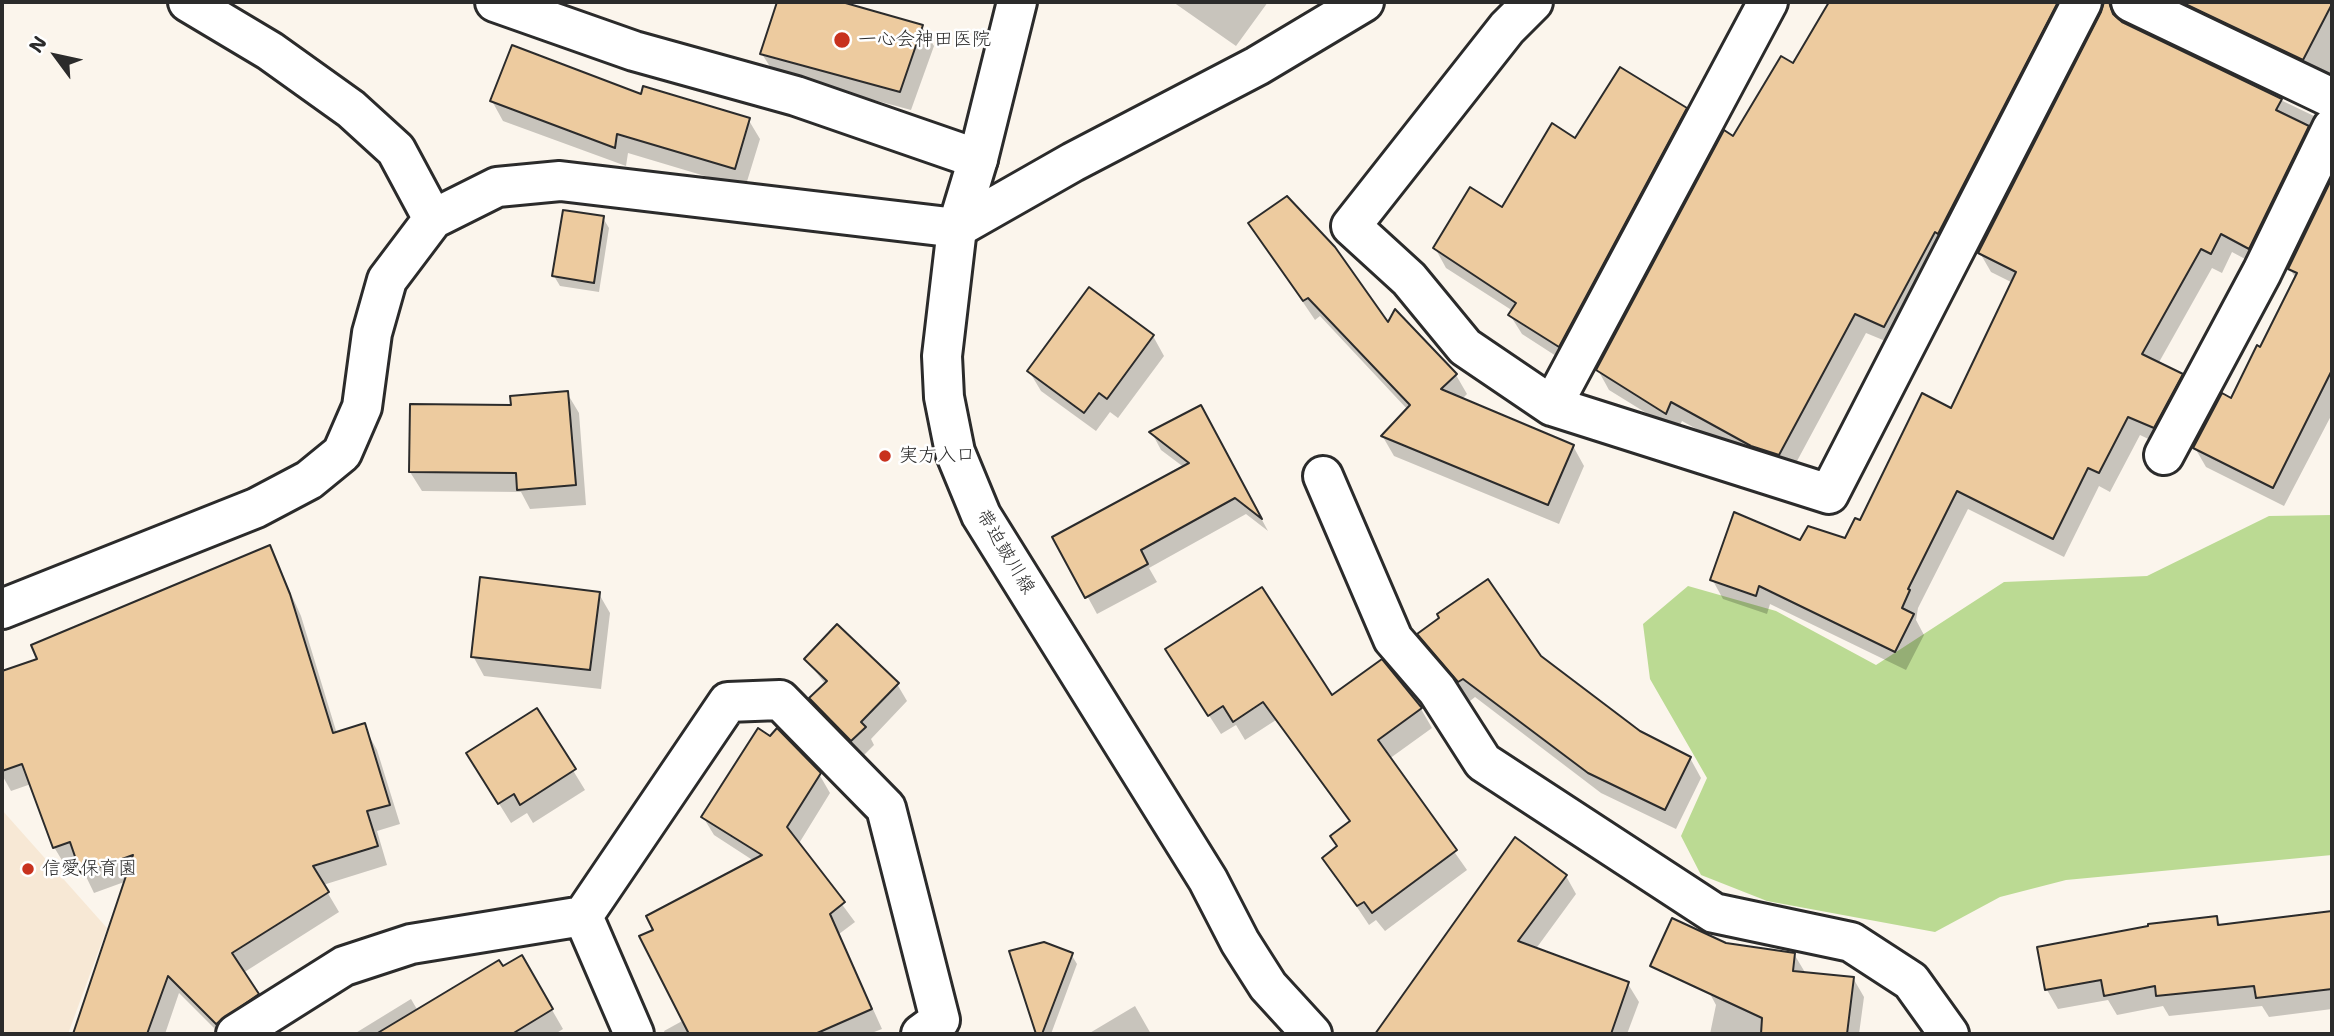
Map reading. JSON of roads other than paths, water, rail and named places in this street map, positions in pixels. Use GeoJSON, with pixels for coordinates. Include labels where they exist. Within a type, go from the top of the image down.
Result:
{"type":"FeatureCollection","features":[{"type":"Feature","properties":{"kind":"street"},"geometry":{"type":"LineString","coordinates":[[188,2],[270,51],[360,117],[396,149],[433,219]]}},
{"type":"Feature","properties":{"kind":"street"},"geometry":{"type":"LineString","coordinates":[[495,2],[634,51],[796,96],[978,159]]}},
{"type":"Feature","properties":{"kind":"street","name":"帯迫皷川線"},"geometry":{"type":"LineString","coordinates":[[1017,2],[978,159],[957,228],[942,356],[944,397],[955,452],[981,514],[1208,880],[1268,986],[1312,1034]]}},
{"type":"Feature","properties":{"kind":"street"},"geometry":{"type":"LineString","coordinates":[[2,609],[256,508],[309,480],[342,453],[362,407],[372,333],[387,280],[433,219],[497,187],[560,181],[957,228],[1073,162],[1257,66],[1364,2]]}},
{"type":"Feature","properties":{"kind":"street"},"geometry":{"type":"LineString","coordinates":[[1533,2],[1507,29],[1351,226],[1409,279],[1465,346],[1552,406],[1829,494],[2082,2]]}},
{"type":"Feature","properties":{"kind":"street"},"geometry":{"type":"LineString","coordinates":[[1552,406],[1768,2]]}},
{"type":"Feature","properties":{"kind":"street"},"geometry":{"type":"LineString","coordinates":[[2131,2],[2332,98]]}},
{"type":"Feature","properties":{"kind":"street"},"geometry":{"type":"LineString","coordinates":[[2164,455],[2262,272],[2332,128]]}},
{"type":"Feature","properties":{"kind":"street"},"geometry":{"type":"LineString","coordinates":[[1323,476],[1393,639],[1437,690],[1483,762],[1714,913],[1851,942],[1911,981],[1948,1034]]}},
{"type":"Feature","properties":{"kind":"street"},"geometry":{"type":"LineString","coordinates":[[236,1034],[344,966],[411,944],[583,916],[728,702],[780,700],[886,807],[940,1020],[922,1034]]}},
{"type":"Feature","properties":{"kind":"street"},"geometry":{"type":"LineString","coordinates":[[583,916],[634,1034]]}},
{"type":"Feature","properties":{"kind":"place","name":"一心会神田医院"},"geometry":{"type":"Point","coordinates":[842,40]}},
{"type":"Feature","properties":{"kind":"place","name":"実方入口"},"geometry":{"type":"Point","coordinates":[885,456]}},
{"type":"Feature","properties":{"kind":"place","name":"信愛保育園"},"geometry":{"type":"Point","coordinates":[28,869]}}]}
